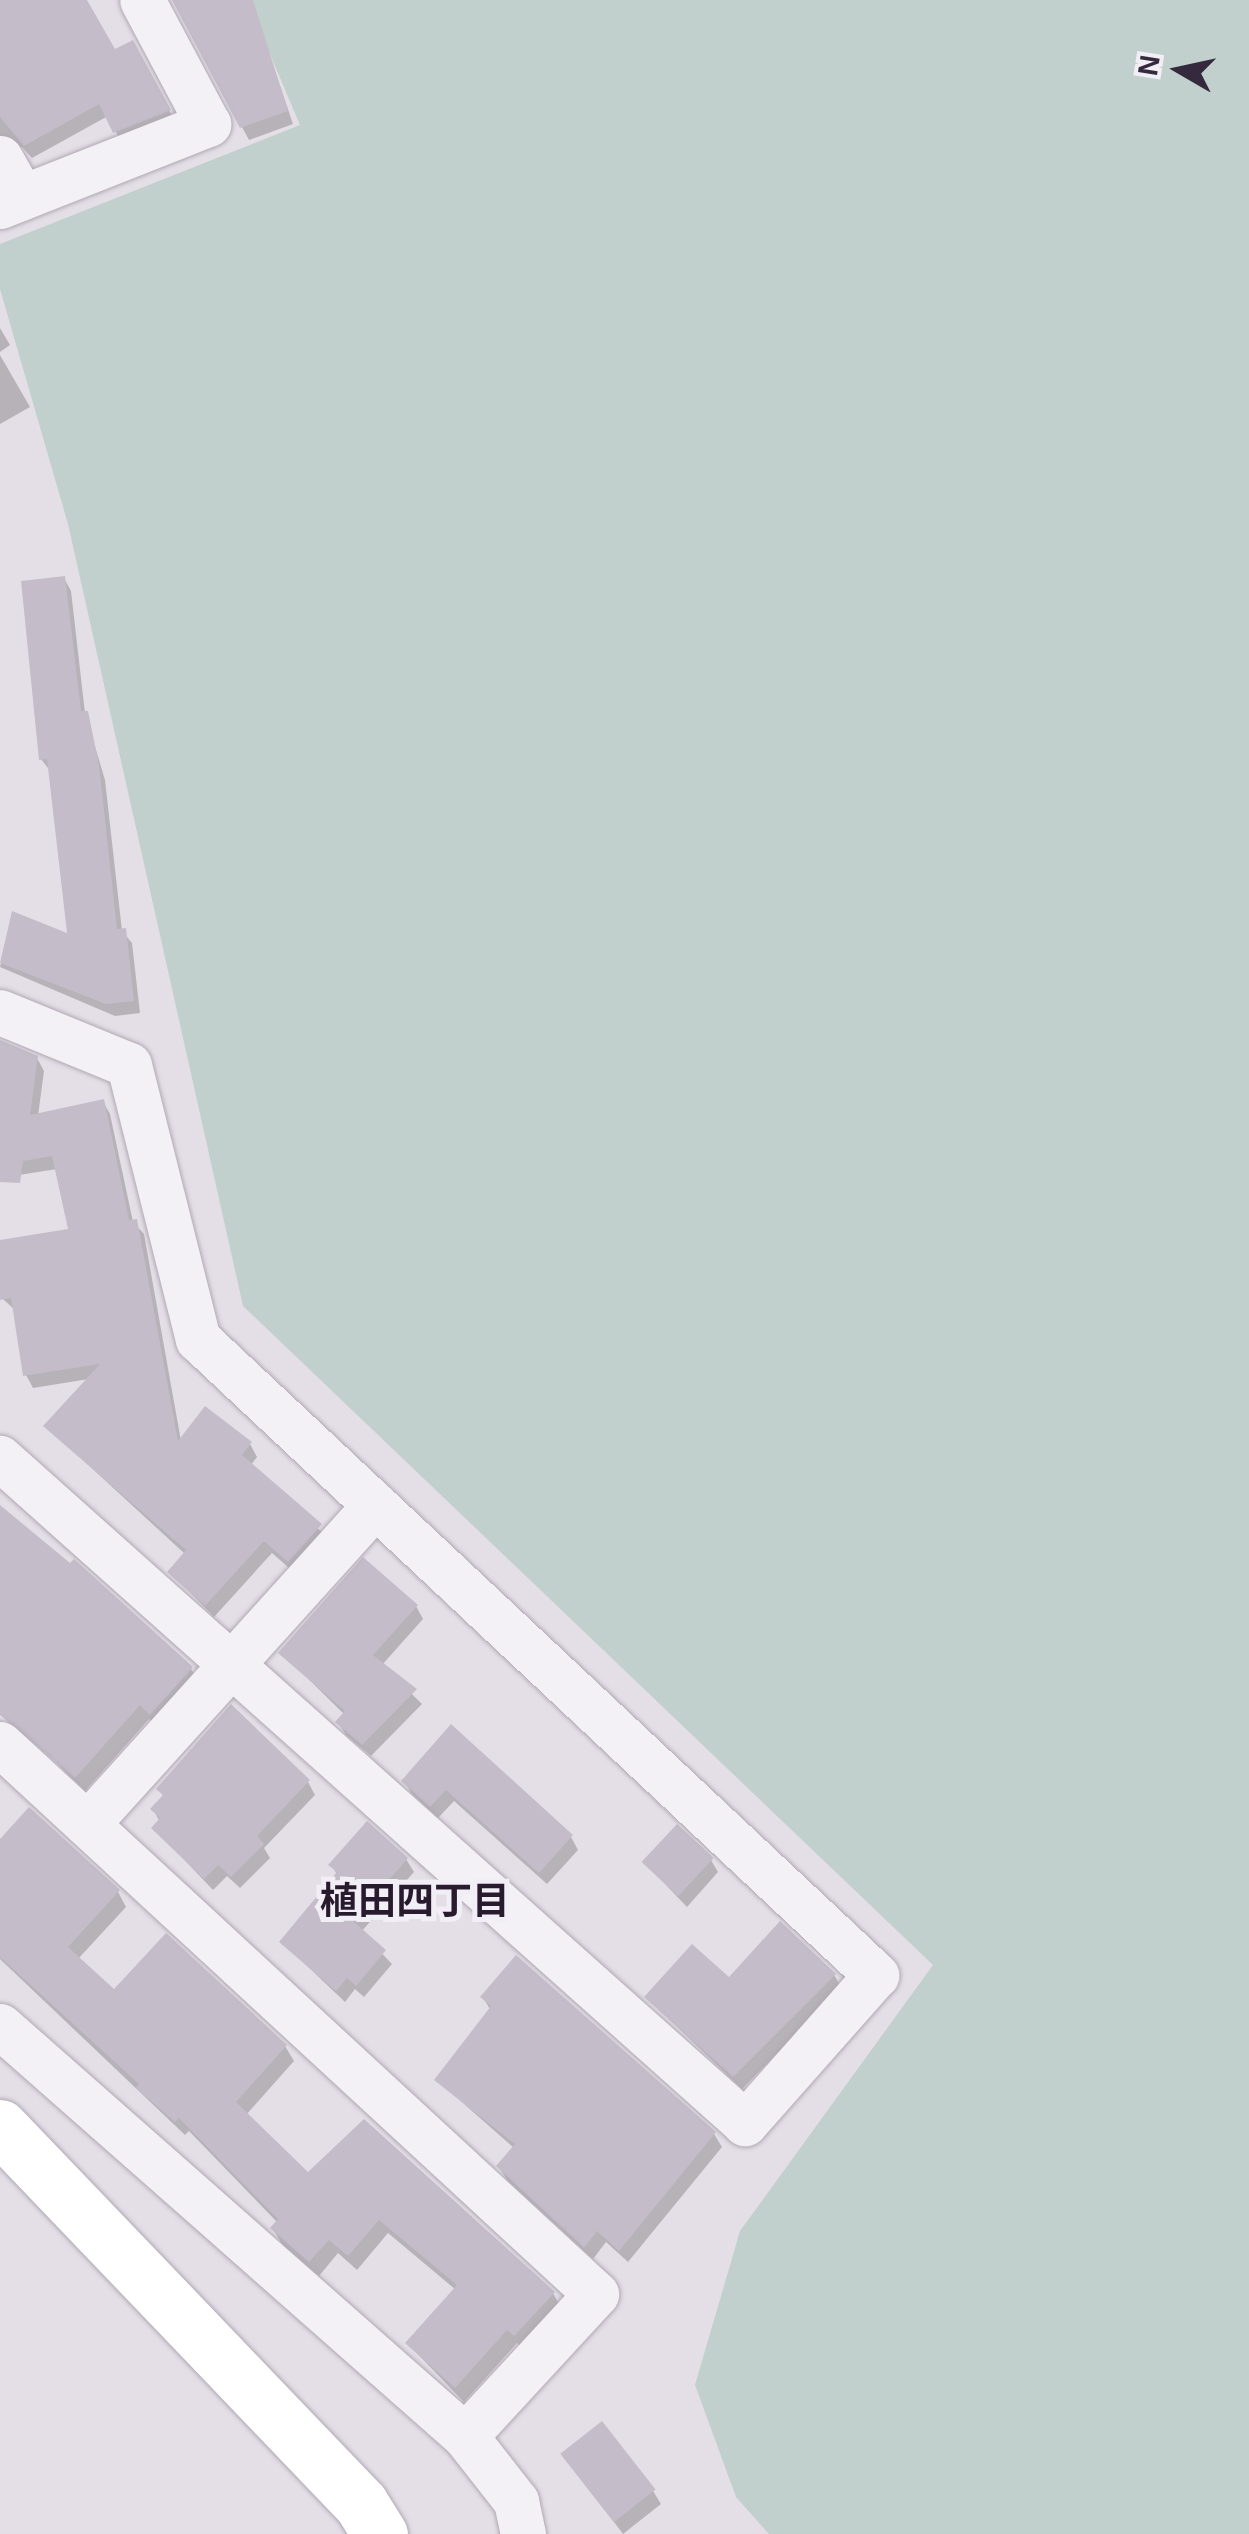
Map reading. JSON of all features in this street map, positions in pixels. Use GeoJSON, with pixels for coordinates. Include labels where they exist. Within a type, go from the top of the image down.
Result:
{"type":"FeatureCollection","features":[{"type":"Feature","properties":{"kind":"street"},"geometry":{"type":"LineString","coordinates":[[0,158],[11,202],[208,124],[142,0]]}},
{"type":"Feature","properties":{"kind":"street"},"geometry":{"type":"LineString","coordinates":[[0,1012],[129,1064],[198,1339],[876,1975],[745,2123],[0,1458]]}},
{"type":"Feature","properties":{"kind":"street"},"geometry":{"type":"LineString","coordinates":[[87,1824],[375,1506]]}},
{"type":"Feature","properties":{"kind":"street"},"geometry":{"type":"LineString","coordinates":[[0,1744],[596,2294],[464,2436]]}},
{"type":"Feature","properties":{"kind":"street"},"geometry":{"type":"LineString","coordinates":[[0,2026],[464,2436],[516,2501],[523,2534]]}},
{"type":"Feature","properties":{"kind":"street"},"geometry":{"type":"LineString","coordinates":[[0,2127],[361,2504],[380,2534]]}},
{"type":"Feature","properties":{"kind":"shaded area"},"geometry":{"type":"Polygon","coordinates":[[[247,0],[1249,0],[1249,2534],[769,2534],[736,2497],[695,2385],[740,2231],[933,1965],[243,1306],[68,524],[0,289],[0,244],[300,125],[247,0]]]}},
{"type":"Feature","properties":{"kind":"building"},"geometry":{"type":"Polygon","coordinates":[[[0,0],[87,0],[115,49],[133,40],[171,110],[113,133],[99,104],[24,146],[0,117],[0,0]]]}},
{"type":"Feature","properties":{"kind":"building"},"geometry":{"type":"Polygon","coordinates":[[[172,0],[253,0],[288,111],[240,128],[172,0]]]}},
{"type":"Feature","properties":{"kind":"building"},"geometry":{"type":"Polygon","coordinates":[[[65,576],[81,711],[88,711],[99,765],[117,929],[126,928],[134,1001],[106,1004],[0,963],[12,911],[67,933],[47,759],[39,760],[21,581],[65,576]]]}},
{"type":"Feature","properties":{"kind":"building"},"geometry":{"type":"Polygon","coordinates":[[[0,1040],[38,1056],[30,1115],[104,1099],[129,1220],[137,1219],[178,1441],[205,1406],[252,1442],[242,1455],[322,1524],[288,1562],[264,1541],[205,1606],[167,1572],[186,1550],[43,1426],[100,1364],[23,1376],[11,1298],[0,1300],[0,1240],[68,1229],[52,1156],[23,1161],[20,1183],[0,1182],[0,1040]]]}},
{"type":"Feature","properties":{"kind":"building"},"geometry":{"type":"Polygon","coordinates":[[[0,1505],[70,1563],[74,1559],[193,1667],[150,1715],[140,1705],[75,1778],[0,1715],[0,1505]]]}},
{"type":"Feature","properties":{"kind":"building"},"geometry":{"type":"Polygon","coordinates":[[[363,1557],[418,1605],[373,1655],[417,1689],[362,1745],[335,1722],[345,1711],[278,1653],[363,1557]]]}},
{"type":"Feature","properties":{"kind":"building"},"geometry":{"type":"Polygon","coordinates":[[[231,1704],[310,1780],[257,1836],[264,1844],[231,1877],[218,1865],[204,1879],[151,1828],[160,1818],[150,1809],[163,1795],[156,1789],[231,1704]]]}},
{"type":"Feature","properties":{"kind":"building"},"geometry":{"type":"Polygon","coordinates":[[[451,1724],[573,1835],[539,1873],[446,1790],[430,1807],[401,1781],[451,1724]]]}},
{"type":"Feature","properties":{"kind":"building"},"geometry":{"type":"Polygon","coordinates":[[[29,1807],[120,1890],[68,1947],[114,1989],[166,1933],[287,2045],[236,2102],[308,2172],[364,2119],[555,2292],[514,2336],[507,2330],[455,2388],[405,2343],[457,2285],[379,2220],[348,2256],[329,2240],[309,2262],[270,2228],[278,2219],[179,2118],[175,2122],[136,2088],[139,2084],[0,1957],[0,1839],[29,1807]]]}},
{"type":"Feature","properties":{"kind":"building"},"geometry":{"type":"Polygon","coordinates":[[[367,1821],[408,1858],[353,1921],[386,1950],[356,1986],[347,1978],[336,1991],[279,1942],[337,1872],[328,1865],[367,1821]]]}},
{"type":"Feature","properties":{"kind":"building"},"geometry":{"type":"Polygon","coordinates":[[[677,1824],[714,1858],[678,1896],[642,1862],[677,1824]]]}},
{"type":"Feature","properties":{"kind":"building"},"geometry":{"type":"Polygon","coordinates":[[[780,1921],[836,1974],[733,2077],[644,1997],[692,1944],[729,1977],[780,1921]]]}},
{"type":"Feature","properties":{"kind":"building"},"geometry":{"type":"Polygon","coordinates":[[[516,1955],[716,2132],[619,2251],[597,2231],[584,2248],[496,2166],[515,2144],[434,2080],[491,2006],[480,1997],[516,1955]]]}},
{"type":"Feature","properties":{"kind":"building"},"geometry":{"type":"Polygon","coordinates":[[[602,2421],[656,2490],[614,2522],[560,2454],[602,2421]]]}},
{"type":"Feature","properties":{"kind":"district","name":"植田四丁目"},"geometry":{"type":"Point","coordinates":[415,1902]}}]}
